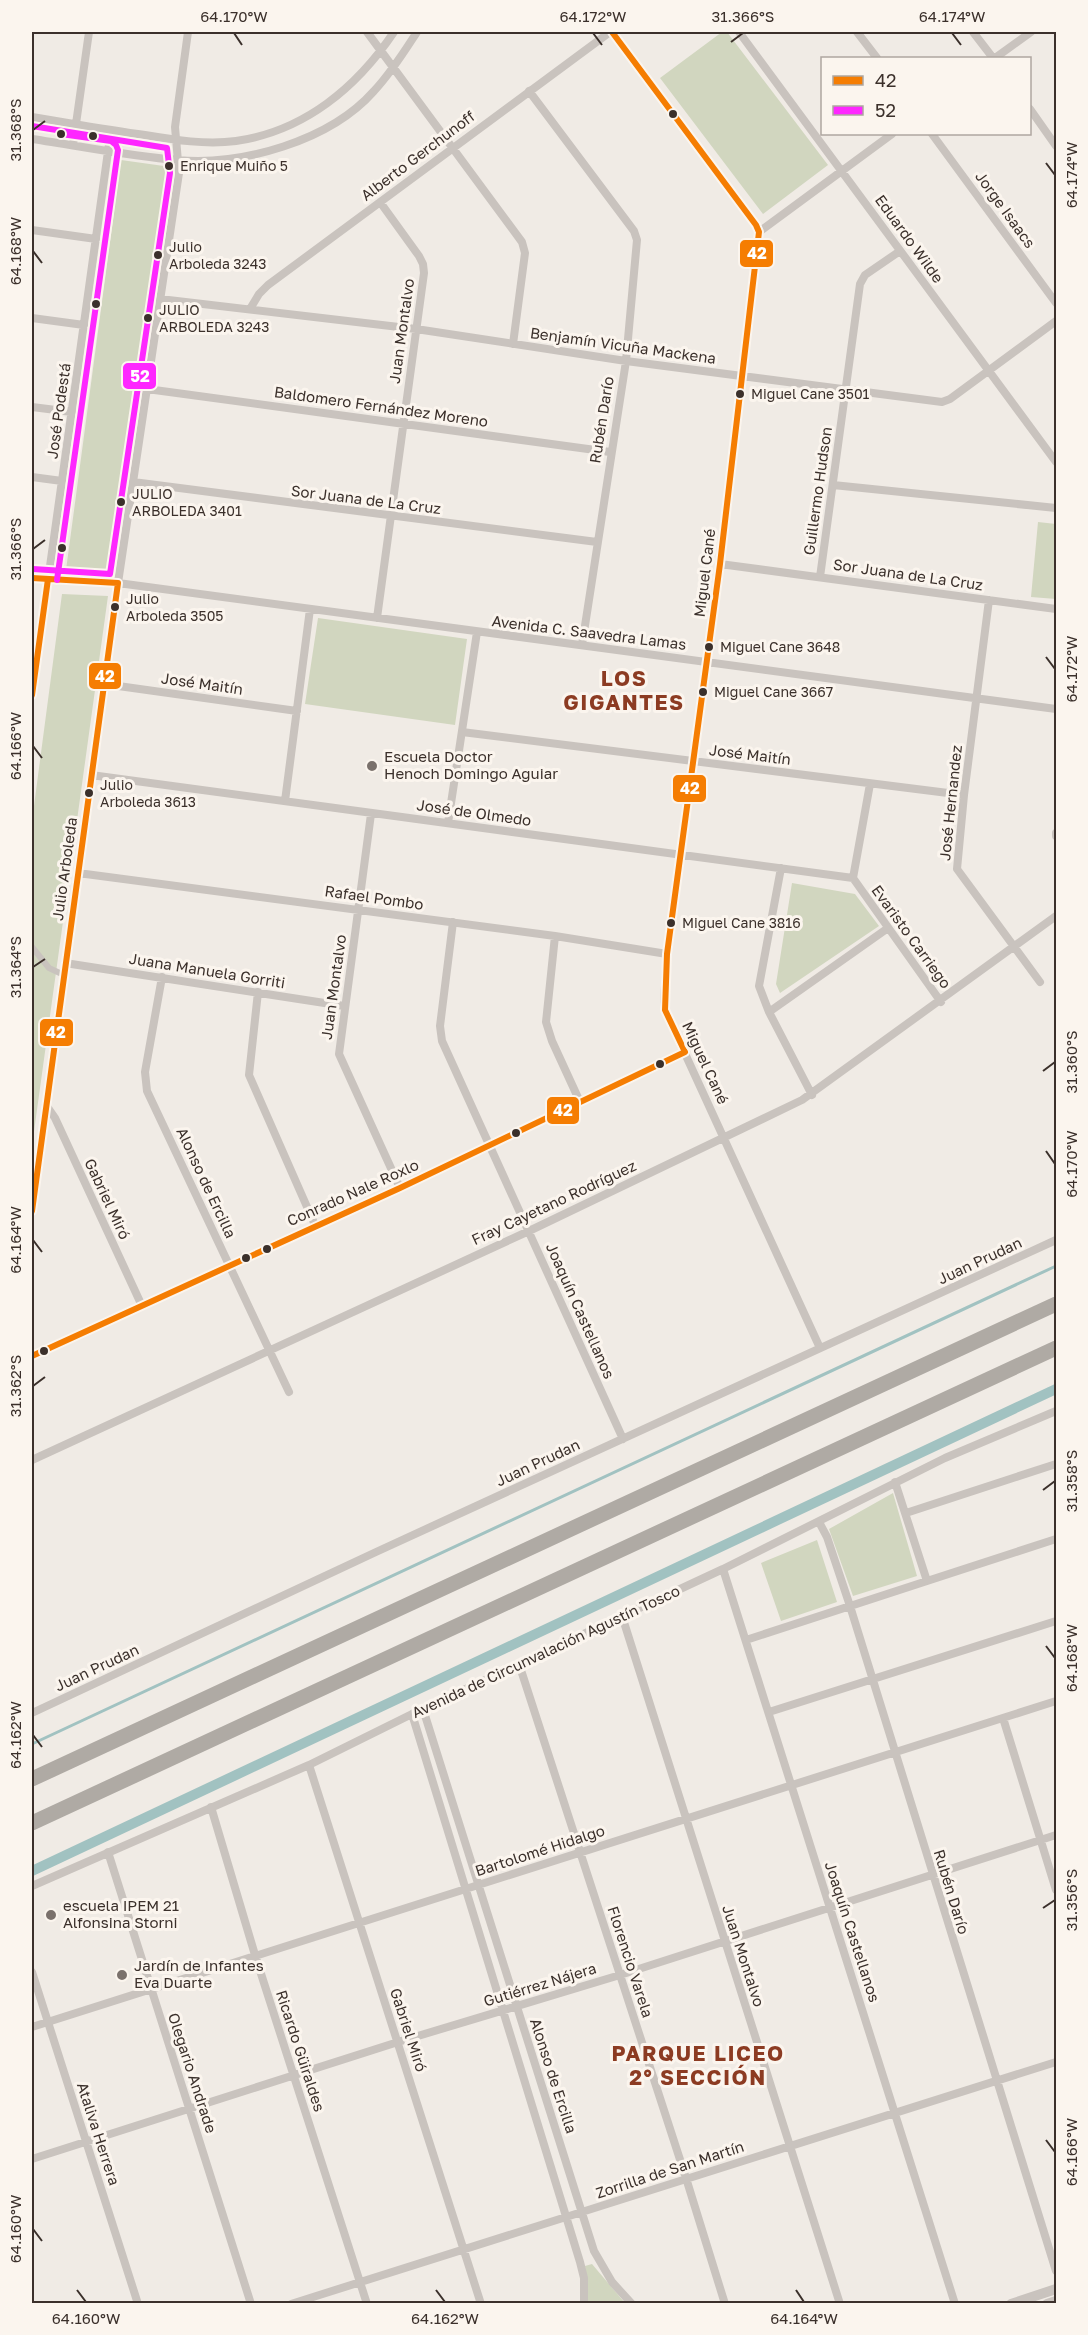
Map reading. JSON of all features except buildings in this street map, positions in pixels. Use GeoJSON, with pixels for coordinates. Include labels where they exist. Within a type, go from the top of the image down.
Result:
{"type":"FeatureCollection","features":[{"type":"Feature","properties":{"kind":"highway"},"geometry":{"type":"LineString","coordinates":[[32,1779],[1056,1304]]}},
{"type":"Feature","properties":{"kind":"highway"},"geometry":{"type":"LineString","coordinates":[[32,1823],[1056,1348]]}},
{"type":"Feature","properties":{"kind":"street"},"geometry":{"type":"LineString","coordinates":[[73,145],[89,32]]}},
{"type":"Feature","properties":{"kind":"street","name":"Julio Arboleda"},"geometry":{"type":"LineString","coordinates":[[32,1211],[118,583],[179,173],[175,127],[188,32]]}},
{"type":"Feature","properties":{"kind":"street"},"geometry":{"type":"LineString","coordinates":[[367,32],[522,242],[525,253],[513,344]]}},
{"type":"Feature","properties":{"kind":"street"},"geometry":{"type":"LineString","coordinates":[[32,117],[175,140],[237,141],[296,122],[326,106],[350,87],[394,32]]}},
{"type":"Feature","properties":{"kind":"street"},"geometry":{"type":"LineString","coordinates":[[32,139],[179,160],[220,159],[254,154],[307,137],[350,112],[374,92],[417,32]]}},
{"type":"Feature","properties":{"kind":"street"},"geometry":{"type":"LineString","coordinates":[[611,32],[759,232],[891,135]]}},
{"type":"Feature","properties":{"kind":"street","name":"Alberto Gerchunoff"},"geometry":{"type":"LineString","coordinates":[[250,309],[268,285],[453,146],[611,32]]}},
{"type":"Feature","properties":{"kind":"street","name":"Eduardo Wilde"},"geometry":{"type":"LineString","coordinates":[[739,32],[1056,462]]}},
{"type":"Feature","properties":{"kind":"street"},"geometry":{"type":"LineString","coordinates":[[857,32],[876,57]]}},
{"type":"Feature","properties":{"kind":"street"},"geometry":{"type":"LineString","coordinates":[[973,32],[993,57]]}},
{"type":"Feature","properties":{"kind":"street"},"geometry":{"type":"LineString","coordinates":[[995,57],[1031,32]]}},
{"type":"Feature","properties":{"kind":"street","name":"Rubén Darío"},"geometry":{"type":"LineString","coordinates":[[529,91],[636,236],[626,361],[610,452],[582,645]]}},
{"type":"Feature","properties":{"kind":"street"},"geometry":{"type":"LineString","coordinates":[[1031,112],[1056,146]]}},
{"type":"Feature","properties":{"kind":"street","name":"José Podestá"},"geometry":{"type":"LineString","coordinates":[[32,695],[111,130]]}},
{"type":"Feature","properties":{"kind":"street","name":"Jorge Isaacs"},"geometry":{"type":"LineString","coordinates":[[933,135],[1056,303]]}},
{"type":"Feature","properties":{"kind":"street","name":"Juan Montalvo"},"geometry":{"type":"LineString","coordinates":[[377,618],[423,264],[380,202]]}},
{"type":"Feature","properties":{"kind":"street"},"geometry":{"type":"LineString","coordinates":[[32,230],[96,239]]}},
{"type":"Feature","properties":{"kind":"street","name":"Miguel Cané"},"geometry":{"type":"LineString","coordinates":[[759,232],[720,564],[666,954],[664,1002],[665,1010],[820,1348]]}},
{"type":"Feature","properties":{"kind":"street","name":"Guillermo Hudson"},"geometry":{"type":"LineString","coordinates":[[820,577],[862,279],[900,251]]}},
{"type":"Feature","properties":{"kind":"street","name":"Benjamín Vicuña Mackena"},"geometry":{"type":"LineString","coordinates":[[160,299],[416,329],[626,361],[942,402],[950,399],[990,371],[1056,321]]}},
{"type":"Feature","properties":{"kind":"street"},"geometry":{"type":"LineString","coordinates":[[32,318],[84,325]]}},
{"type":"Feature","properties":{"kind":"street","name":"Baldomero Fernández Moreno"},"geometry":{"type":"LineString","coordinates":[[147,388],[610,452]]}},
{"type":"Feature","properties":{"kind":"street"},"geometry":{"type":"LineString","coordinates":[[32,407],[72,412]]}},
{"type":"Feature","properties":{"kind":"street"},"geometry":{"type":"LineString","coordinates":[[32,477],[62,481]]}},
{"type":"Feature","properties":{"kind":"street","name":"Sor Juana de La Cruz"},"geometry":{"type":"LineString","coordinates":[[133,483],[597,542]]}},
{"type":"Feature","properties":{"kind":"street"},"geometry":{"type":"LineString","coordinates":[[833,485],[1056,508]]}},
{"type":"Feature","properties":{"kind":"street","name":"Sor Juana de La Cruz"},"geometry":{"type":"LineString","coordinates":[[720,564],[1056,609]]}},
{"type":"Feature","properties":{"kind":"street","name":"Avenida C. Saavedra Lamas"},"geometry":{"type":"LineString","coordinates":[[32,578],[118,583],[1056,710]]}},
{"type":"Feature","properties":{"kind":"street","name":"José Hernandez"},"geometry":{"type":"LineString","coordinates":[[989,600],[957,868],[1040,982]]}},
{"type":"Feature","properties":{"kind":"street"},"geometry":{"type":"LineString","coordinates":[[285,801],[310,609]]}},
{"type":"Feature","properties":{"kind":"street"},"geometry":{"type":"LineString","coordinates":[[448,823],[477,632]]}},
{"type":"Feature","properties":{"kind":"street","name":"José Maitín"},"geometry":{"type":"LineString","coordinates":[[104,684],[297,711]]}},
{"type":"Feature","properties":{"kind":"street","name":"José Maitín"},"geometry":{"type":"LineString","coordinates":[[462,732],[964,795]]}},
{"type":"Feature","properties":{"kind":"street","name":"José de Olmedo"},"geometry":{"type":"LineString","coordinates":[[91,775],[853,878]]}},
{"type":"Feature","properties":{"kind":"street","name":"Evaristo Carriego"},"geometry":{"type":"LineString","coordinates":[[870,784],[853,878],[940,1002]]}},
{"type":"Feature","properties":{"kind":"street","name":"Juan Montalvo"},"geometry":{"type":"LineString","coordinates":[[371,814],[339,1046],[341,1060],[400,1188]]}},
{"type":"Feature","properties":{"kind":"street"},"geometry":{"type":"LineString","coordinates":[[781,868],[759,979],[762,997],[812,1095]]}},
{"type":"Feature","properties":{"kind":"street","name":"Rafael Pombo"},"geometry":{"type":"LineString","coordinates":[[78,873],[359,909],[666,954]]}},
{"type":"Feature","properties":{"kind":"street","name":"Fray Cayetano Rodríguez"},"geometry":{"type":"LineString","coordinates":[[32,1460],[530,1231],[812,1095],[1056,916]]}},
{"type":"Feature","properties":{"kind":"street","name":"Joaquín Castellanos"},"geometry":{"type":"LineString","coordinates":[[453,922],[440,1033],[623,1438]]}},
{"type":"Feature","properties":{"kind":"street"},"geometry":{"type":"LineString","coordinates":[[769,1012],[888,928]]}},
{"type":"Feature","properties":{"kind":"street"},"geometry":{"type":"LineString","coordinates":[[555,936],[546,1022],[552,1041],[580,1101]]}},
{"type":"Feature","properties":{"kind":"street"},"geometry":{"type":"LineString","coordinates":[[32,947],[49,968],[64,975]]}},
{"type":"Feature","properties":{"kind":"street","name":"Juana Manuela Gorriti"},"geometry":{"type":"LineString","coordinates":[[65,963],[345,1006]]}},
{"type":"Feature","properties":{"kind":"street","name":"Alonso de Ercilla"},"geometry":{"type":"LineString","coordinates":[[162,977],[145,1083],[147,1091],[289,1392]]}},
{"type":"Feature","properties":{"kind":"street"},"geometry":{"type":"LineString","coordinates":[[258,992],[249,1075],[315,1225]]}},
{"type":"Feature","properties":{"kind":"street","name":"Conrado Nale Roxlo"},"geometry":{"type":"LineString","coordinates":[[32,1356],[400,1188],[685,1052]]}},
{"type":"Feature","properties":{"kind":"street","name":"Gabriel Miró"},"geometry":{"type":"LineString","coordinates":[[46,1105],[55,1118],[142,1306]]}},
{"type":"Feature","properties":{"kind":"street","name":"Juan Prudan"},"geometry":{"type":"LineString","coordinates":[[32,1713],[365,1557],[1056,1240]]}},
{"type":"Feature","properties":{"kind":"street","name":"Avenida de Circunvalación Agustín Tosco"},"geometry":{"type":"LineString","coordinates":[[32,1886],[309,1765],[412,1714],[723,1569],[895,1482],[1056,1411]]}},
{"type":"Feature","properties":{"kind":"street"},"geometry":{"type":"LineString","coordinates":[[906,1513],[1056,1464]]}},
{"type":"Feature","properties":{"kind":"street"},"geometry":{"type":"LineString","coordinates":[[895,1482],[927,1581]]}},
{"type":"Feature","properties":{"kind":"street","name":"Rubén Darío"},"geometry":{"type":"LineString","coordinates":[[819,1522],[827,1537],[850,1606],[1056,2271]]}},
{"type":"Feature","properties":{"kind":"street"},"geometry":{"type":"LineString","coordinates":[[746,1640],[1056,1539]]}},
{"type":"Feature","properties":{"kind":"street","name":"Joaquín Castellanos"},"geometry":{"type":"LineString","coordinates":[[723,1569],[955,2304]]}},
{"type":"Feature","properties":{"kind":"street","name":"Juan Montalvo"},"geometry":{"type":"LineString","coordinates":[[622,1616],[840,2304]]}},
{"type":"Feature","properties":{"kind":"street"},"geometry":{"type":"LineString","coordinates":[[769,1712],[1056,1621]]}},
{"type":"Feature","properties":{"kind":"street","name":"Florencio Varela"},"geometry":{"type":"LineString","coordinates":[[519,1664],[725,2304]]}},
{"type":"Feature","properties":{"kind":"street","name":"Bartolomé Hidalgo"},"geometry":{"type":"LineString","coordinates":[[32,2027],[1056,1701]]}},
{"type":"Feature","properties":{"kind":"street","name":"Alonso de Ercilla"},"geometry":{"type":"LineString","coordinates":[[423,1709],[581,2212],[599,2263],[632,2304]]}},
{"type":"Feature","properties":{"kind":"street","name":"Alonso de Ercilla"},"geometry":{"type":"LineString","coordinates":[[412,1714],[566,2216],[584,2278],[584,2304]]}},
{"type":"Feature","properties":{"kind":"street"},"geometry":{"type":"LineString","coordinates":[[1003,1718],[1056,1890]]}},
{"type":"Feature","properties":{"kind":"street","name":"Gabriel Miró"},"geometry":{"type":"LineString","coordinates":[[309,1765],[481,2304]]}},
{"type":"Feature","properties":{"kind":"street","name":"Ricardo Güiraldes"},"geometry":{"type":"LineString","coordinates":[[211,1807],[255,1955],[367,2304]]}},
{"type":"Feature","properties":{"kind":"street","name":"Gutiérrez Nájera"},"geometry":{"type":"LineString","coordinates":[[32,2159],[398,2042],[620,1975],[1056,1835]]}},
{"type":"Feature","properties":{"kind":"street","name":"Olegario Andrade"},"geometry":{"type":"LineString","coordinates":[[108,1852],[251,2304]]}},
{"type":"Feature","properties":{"kind":"street","name":"Ataliva Herrera"},"geometry":{"type":"LineString","coordinates":[[32,1972],[138,2304]]}},
{"type":"Feature","properties":{"kind":"street","name":"Zorrilla de San Martín"},"geometry":{"type":"LineString","coordinates":[[291,2304],[1056,2062]]}},
{"type":"Feature","properties":{"kind":"street"},"geometry":{"type":"LineString","coordinates":[[1011,2304],[1056,2289]]}},
{"type":"Feature","properties":{"kind":"street"},"geometry":{"type":"LineString","coordinates":[[1047,2304],[1056,2301]]}},
{"type":"Feature","properties":{"kind":"green space"},"geometry":{"type":"Polygon","coordinates":[[[722,32],[727,32],[828,165],[763,214],[660,78],[722,32]]]}},
{"type":"Feature","properties":{"kind":"green space"},"geometry":{"type":"Polygon","coordinates":[[[121,160],[171,167],[111,571],[66,570],[121,160]]]}},
{"type":"Feature","properties":{"kind":"green space"},"geometry":{"type":"Polygon","coordinates":[[[1038,522],[1056,524],[1056,599],[1031,597],[1038,522]]]}},
{"type":"Feature","properties":{"kind":"green space"},"geometry":{"type":"Polygon","coordinates":[[[62,594],[108,596],[32,1146],[32,821],[62,594]]]}},
{"type":"Feature","properties":{"kind":"green space"},"geometry":{"type":"Polygon","coordinates":[[[318,618],[467,639],[455,725],[305,704],[318,618]]]}},
{"type":"Feature","properties":{"kind":"green space"},"geometry":{"type":"Polygon","coordinates":[[[792,883],[855,894],[879,926],[780,993],[776,984],[792,883]]]}},
{"type":"Feature","properties":{"kind":"green space"},"geometry":{"type":"Polygon","coordinates":[[[893,1493],[917,1576],[853,1596],[829,1529],[893,1493]]]}},
{"type":"Feature","properties":{"kind":"green space"},"geometry":{"type":"Polygon","coordinates":[[[817,1540],[837,1602],[781,1621],[761,1563],[817,1540]]]}},
{"type":"Feature","properties":{"kind":"green space"},"geometry":{"type":"Polygon","coordinates":[[[592,2264],[625,2303],[588,2303],[585,2266],[592,2264]]]}},
{"type":"Feature","properties":{"kind":"waterway"},"geometry":{"type":"LineString","coordinates":[[32,1744],[1056,1266]]}},
{"type":"Feature","properties":{"kind":"waterway"},"geometry":{"type":"LineString","coordinates":[[32,1871],[1056,1389]]}},
{"type":"Feature","properties":{"kind":"transit line","name":"42"},"geometry":{"type":"LineString","coordinates":[[612,32],[759,232],[720,564],[667,954],[665,1010],[685,1052]]}},
{"type":"Feature","properties":{"kind":"transit line","name":"52"},"geometry":{"type":"LineString","coordinates":[[32,126],[167,148],[170,173],[110,574],[33,569]]}},
{"type":"Feature","properties":{"kind":"transit line","name":"52"},"geometry":{"type":"LineString","coordinates":[[57,580],[118,150],[111,141],[61,134]]}},
{"type":"Feature","properties":{"kind":"transit line","name":"42"},"geometry":{"type":"LineString","coordinates":[[32,578],[118,583],[32,1211]]}},
{"type":"Feature","properties":{"kind":"transit line","name":"42"},"geometry":{"type":"LineString","coordinates":[[32,695],[48,579]]}},
{"type":"Feature","properties":{"kind":"transit line","name":"42"},"geometry":{"type":"LineString","coordinates":[[32,1356],[400,1188],[685,1052]]}},
{"type":"Feature","properties":{"kind":"place","name":"Enrique Muiño 5"},"geometry":{"type":"Point","coordinates":[169,166]}},
{"type":"Feature","properties":{"kind":"place","name":"Julio Arboleda 3243"},"geometry":{"type":"Point","coordinates":[158,255]}},
{"type":"Feature","properties":{"kind":"place","name":"JULIO ARBOLEDA 3243"},"geometry":{"type":"Point","coordinates":[148,318]}},
{"type":"Feature","properties":{"kind":"place","name":"Miguel Cane 3501"},"geometry":{"type":"Point","coordinates":[740,394]}},
{"type":"Feature","properties":{"kind":"place","name":"JULIO ARBOLEDA 3401"},"geometry":{"type":"Point","coordinates":[121,502]}},
{"type":"Feature","properties":{"kind":"place","name":"Julio Arboleda 3505"},"geometry":{"type":"Point","coordinates":[115,607]}},
{"type":"Feature","properties":{"kind":"place","name":"Miguel Cane 3648"},"geometry":{"type":"Point","coordinates":[709,647]}},
{"type":"Feature","properties":{"kind":"place","name":"Miguel Cane 3667"},"geometry":{"type":"Point","coordinates":[703,692]}},
{"type":"Feature","properties":{"kind":"place","name":"Escuela Doctor Henoch Domingo Aguiar"},"geometry":{"type":"Point","coordinates":[372,766]}},
{"type":"Feature","properties":{"kind":"place","name":"Julio Arboleda 3613"},"geometry":{"type":"Point","coordinates":[89,793]}},
{"type":"Feature","properties":{"kind":"place","name":"Miguel Cane 3816"},"geometry":{"type":"Point","coordinates":[671,923]}},
{"type":"Feature","properties":{"kind":"place","name":"escuela IPEM 21 Alfonsina Storni"},"geometry":{"type":"Point","coordinates":[51,1915]}},
{"type":"Feature","properties":{"kind":"place","name":"Jardín de Infantes Eva Duarte"},"geometry":{"type":"Point","coordinates":[122,1975]}},
{"type":"Feature","properties":{"kind":"district","name":"LOS GIGANTES"},"geometry":{"type":"Point","coordinates":[624,691]}},
{"type":"Feature","properties":{"kind":"district","name":"PARQUE LICEO 2° SECCIÓN"},"geometry":{"type":"Point","coordinates":[698,2066]}}]}
